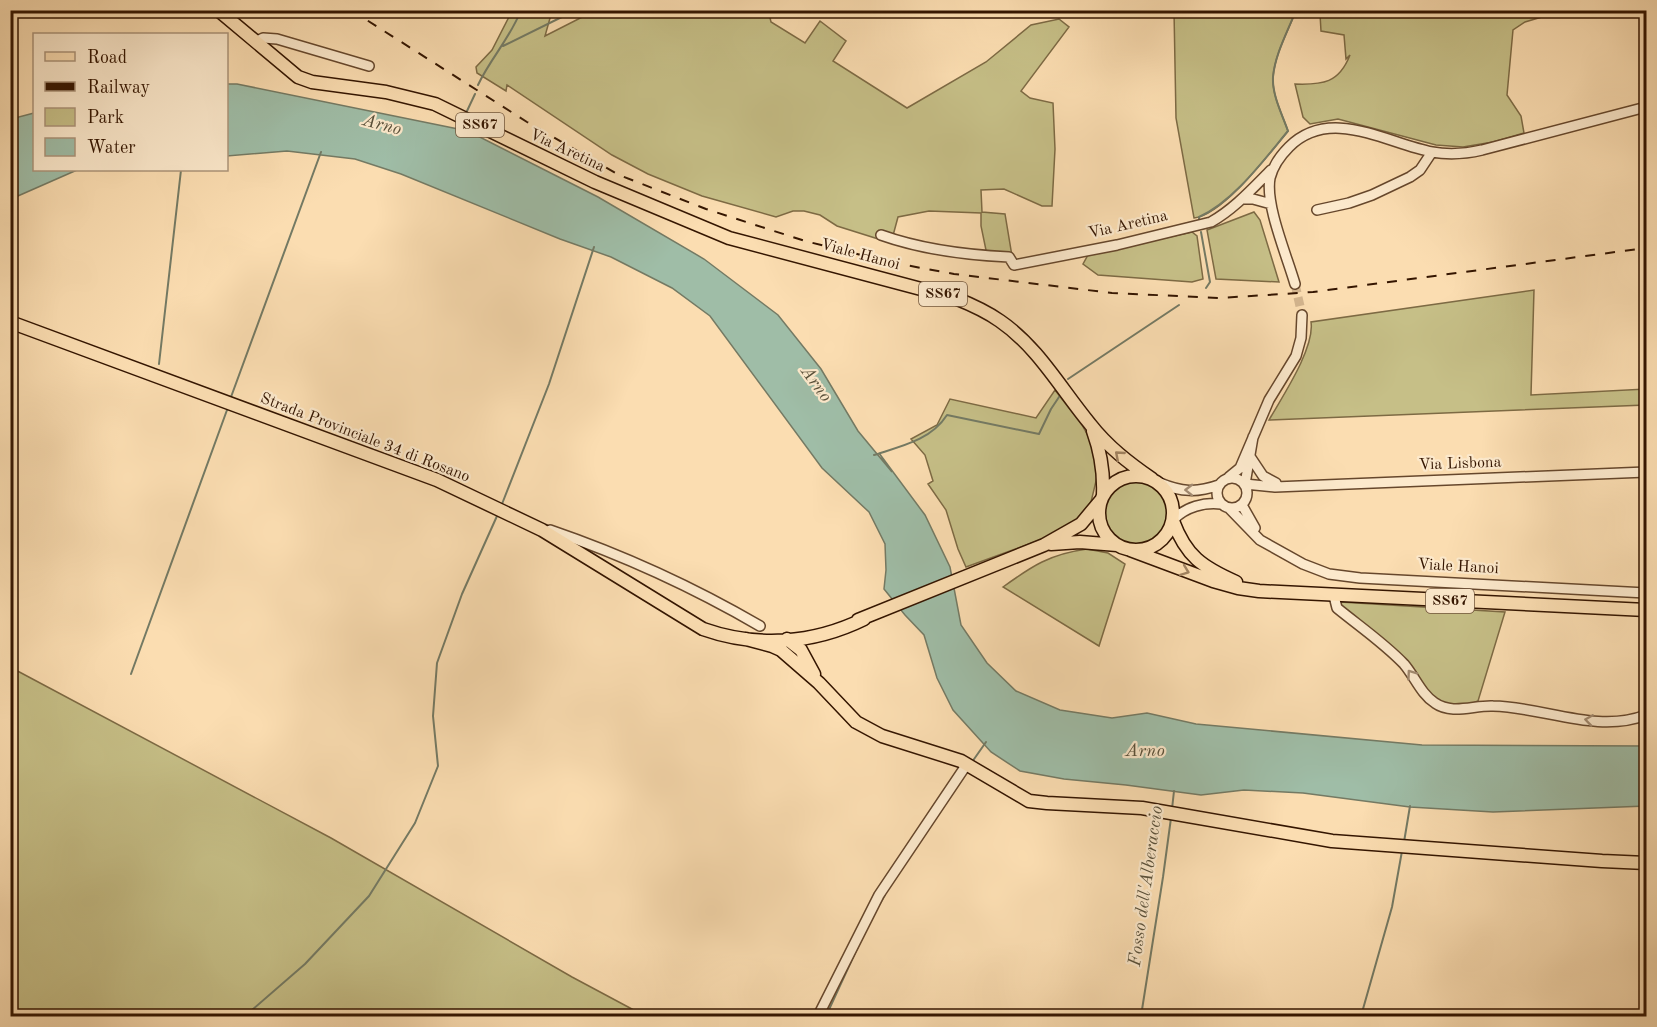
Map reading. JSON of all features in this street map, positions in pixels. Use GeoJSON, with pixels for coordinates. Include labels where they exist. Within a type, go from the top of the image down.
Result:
{"type":"FeatureCollection","features":[{"type":"Feature","properties":{"kind":"main road","name":"Via Aretina"},"geometry":{"type":"LineString","coordinates":[[218,10],[298,77],[312,82],[386,92],[435,104],[595,182],[748,244]]}},
{"type":"Feature","properties":{"kind":"main road","name":"Viale Hanoi"},"geometry":{"type":"LineString","coordinates":[[748,244],[955,298],[1000,321],[1022,339],[1043,362],[1090,425],[1112,449],[1156,481],[1172,499],[1174,520]]}},
{"type":"Feature","properties":{"kind":"main road","name":"Strada Provinciale 34 di Rosano"},"geometry":{"type":"LineString","coordinates":[[10,322],[437,480],[542,530],[703,629],[729,637],[791,641],[836,631],[1044,545],[1081,524],[1102,498]]}},
{"type":"Feature","properties":{"kind":"main road","name":"Viale Hanoi"},"geometry":{"type":"LineString","coordinates":[[1090,425],[1101,459],[1102,498],[1099,520],[1109,538],[1117,545]]}},
{"type":"Feature","properties":{"kind":"main road","name":"Viale Hanoi"},"geometry":{"type":"LineString","coordinates":[[1102,498],[1110,486],[1130,476],[1141,476],[1156,481]]}},
{"type":"Feature","properties":{"kind":"main road"},"geometry":{"type":"LineString","coordinates":[[1117,545],[1130,550],[1153,547],[1169,531],[1174,520]]}},
{"type":"Feature","properties":{"kind":"main road","name":"SS67"},"geometry":{"type":"LineString","coordinates":[[1174,520],[1179,538],[1192,555],[1225,577],[1254,589]]}},
{"type":"Feature","properties":{"kind":"main road","name":"Strada Provinciale 34 di Rosano"},"geometry":{"type":"LineString","coordinates":[[1044,545],[1080,542],[1117,545]]}},
{"type":"Feature","properties":{"kind":"main road","name":"SS67"},"geometry":{"type":"LineString","coordinates":[[1130,550],[1238,588],[1334,596],[1647,610]]}},
{"type":"Feature","properties":{"kind":"main road","name":"Strada Provinciale 34 di Rosano"},"geometry":{"type":"LineString","coordinates":[[690,620],[725,629],[808,630],[865,618]]}},
{"type":"Feature","properties":{"kind":"main road"},"geometry":{"type":"LineString","coordinates":[[764,630],[791,641]]}},
{"type":"Feature","properties":{"kind":"main road"},"geometry":{"type":"LineString","coordinates":[[808,630],[791,641],[789,652],[801,660],[851,717],[882,736],[967,764],[1029,801],[1047,804],[1142,808],[1332,841],[1647,863]]}},
{"type":"Feature","properties":{"kind":"main road"},"geometry":{"type":"LineString","coordinates":[[801,660],[808,646],[836,631]]}},
{"type":"Feature","properties":{"kind":"main road"},"geometry":{"type":"LineString","coordinates":[[746,639],[772,646],[801,660]]}},
{"type":"Feature","properties":{"kind":"street"},"geometry":{"type":"LineString","coordinates":[[255,42],[263,38],[277,39],[369,66]]}},
{"type":"Feature","properties":{"kind":"street","name":"Via Aretina"},"geometry":{"type":"LineString","coordinates":[[881,235],[909,245],[948,252],[1009,257],[1014,265],[1117,245],[1211,222],[1224,215],[1243,199],[1275,166],[1287,149],[1298,140],[1317,131],[1332,128],[1354,129],[1432,152],[1454,154],[1478,151],[1647,107]]}},
{"type":"Feature","properties":{"kind":"street"},"geometry":{"type":"LineString","coordinates":[[1317,210],[1350,203],[1410,177],[1419,170],[1432,152]]}},
{"type":"Feature","properties":{"kind":"street","name":"Via Aretina"},"geometry":{"type":"LineString","coordinates":[[1275,166],[1269,189],[1271,204],[1295,284]]}},
{"type":"Feature","properties":{"kind":"street"},"geometry":{"type":"LineString","coordinates":[[1253,188],[1269,189]]}},
{"type":"Feature","properties":{"kind":"street"},"geometry":{"type":"LineString","coordinates":[[1243,199],[1254,199],[1271,204]]}},
{"type":"Feature","properties":{"kind":"street"},"geometry":{"type":"LineString","coordinates":[[1229,477],[1240,468],[1269,400],[1299,349],[1303,327],[1302,315]]}},
{"type":"Feature","properties":{"kind":"street"},"geometry":{"type":"LineString","coordinates":[[1229,477],[1237,478],[1245,484],[1254,437]]}},
{"type":"Feature","properties":{"kind":"street"},"geometry":{"type":"LineString","coordinates":[[1251,458],[1263,476],[1279,487]]}},
{"type":"Feature","properties":{"kind":"street","name":"Via Lisbona"},"geometry":{"type":"LineString","coordinates":[[1245,484],[1279,487],[1647,472]]}},
{"type":"Feature","properties":{"kind":"street","name":"Viale Hanoi"},"geometry":{"type":"LineString","coordinates":[[1156,481],[1174,489],[1191,492],[1206,490],[1229,477]]}},
{"type":"Feature","properties":{"kind":"street"},"geometry":{"type":"LineString","coordinates":[[1219,484],[1216,495],[1225,506]]}},
{"type":"Feature","properties":{"kind":"street","name":"Viale Hanoi"},"geometry":{"type":"LineString","coordinates":[[1245,484],[1248,494],[1244,501],[1252,525],[1273,548]]}},
{"type":"Feature","properties":{"kind":"street","name":"Via Lisbona"},"geometry":{"type":"LineString","coordinates":[[1244,501],[1257,492],[1279,487]]}},
{"type":"Feature","properties":{"kind":"street"},"geometry":{"type":"LineString","coordinates":[[1174,520],[1180,513],[1203,504],[1225,506],[1244,501]]}},
{"type":"Feature","properties":{"kind":"street","name":"Viale Hanoi"},"geometry":{"type":"LineString","coordinates":[[1225,506],[1253,534],[1273,548],[1303,564],[1329,574],[1647,593]]}},
{"type":"Feature","properties":{"kind":"street"},"geometry":{"type":"LineString","coordinates":[[524,522],[592,544],[648,568],[720,602],[764,630]]}},
{"type":"Feature","properties":{"kind":"street"},"geometry":{"type":"LineString","coordinates":[[1334,596],[1337,608],[1405,665],[1428,698],[1437,705],[1457,709],[1484,705],[1509,706],[1595,722],[1617,722],[1647,716]]}},
{"type":"Feature","properties":{"kind":"street"},"geometry":{"type":"LineString","coordinates":[[818,1017],[879,895],[967,764]]}},
{"type":"Feature","properties":{"kind":"green space"},"geometry":{"type":"Polygon","coordinates":[[[1399,10],[1562,11],[1525,22],[1513,30],[1507,95],[1521,116],[1524,133],[1493,142],[1463,147],[1436,145],[1338,119],[1310,124],[1303,117],[1295,84],[1322,83],[1335,77],[1350,55],[1346,59],[1344,35],[1321,31],[1320,14],[1322,11],[1359,11],[1389,17],[1399,10]]]}},
{"type":"Feature","properties":{"kind":"green space"},"geometry":{"type":"Polygon","coordinates":[[[512,11],[552,11],[545,36],[594,11],[781,11],[770,18],[771,22],[805,43],[820,21],[846,41],[833,61],[907,108],[986,62],[1031,25],[1059,19],[1069,27],[1021,91],[1030,98],[1053,103],[1055,149],[1052,206],[1042,206],[1004,189],[981,190],[982,212],[1005,214],[1012,256],[987,255],[981,226],[981,213],[929,211],[898,217],[891,243],[837,226],[820,215],[804,211],[793,211],[776,217],[702,196],[648,174],[612,155],[507,85],[506,91],[477,73],[476,67],[492,50],[512,11]]]}},
{"type":"Feature","properties":{"kind":"green space"},"geometry":{"type":"Polygon","coordinates":[[[1174,11],[1296,11],[1279,51],[1273,77],[1276,98],[1288,131],[1258,168],[1231,195],[1206,214],[1194,218],[1176,118],[1174,11]]]}},
{"type":"Feature","properties":{"kind":"green space"},"geometry":{"type":"Polygon","coordinates":[[[1254,212],[1260,220],[1279,282],[1216,279],[1207,230],[1254,212]]]}},
{"type":"Feature","properties":{"kind":"green space"},"geometry":{"type":"Polygon","coordinates":[[[1192,232],[1197,236],[1203,279],[1192,282],[1098,275],[1083,264],[1088,255],[1192,232]]]}},
{"type":"Feature","properties":{"kind":"green space"},"geometry":{"type":"Polygon","coordinates":[[[1534,290],[1531,395],[1646,389],[1646,405],[1269,420],[1303,358],[1311,333],[1311,322],[1534,290]]]}},
{"type":"Feature","properties":{"kind":"green space"},"geometry":{"type":"Polygon","coordinates":[[[1055,390],[1082,425],[1095,448],[1097,477],[1091,502],[1074,524],[1048,537],[966,567],[946,510],[928,484],[933,481],[925,455],[911,439],[937,425],[950,399],[1036,418],[1055,390]]]}},
{"type":"Feature","properties":{"kind":"green space"},"geometry":{"type":"Polygon","coordinates":[[[1130,482],[1142,482],[1158,491],[1165,501],[1167,513],[1165,525],[1158,535],[1142,544],[1130,544],[1119,539],[1110,530],[1105,519],[1105,507],[1110,496],[1119,487],[1130,482]]]}},
{"type":"Feature","properties":{"kind":"green space"},"geometry":{"type":"Polygon","coordinates":[[[1087,549],[1108,553],[1125,564],[1099,646],[1003,587],[1042,562],[1062,554],[1087,549]]]}},
{"type":"Feature","properties":{"kind":"green space"},"geometry":{"type":"Polygon","coordinates":[[[1340,602],[1505,612],[1478,701],[1465,705],[1453,705],[1430,696],[1341,607],[1340,602]]]}},
{"type":"Feature","properties":{"kind":"green space"},"geometry":{"type":"Polygon","coordinates":[[[10,667],[331,838],[572,977],[645,1016],[11,1016],[10,667]]]}},
{"type":"Feature","properties":{"kind":"water","name":"Arno"},"geometry":{"type":"Polygon","coordinates":[[[228,84],[468,131],[598,197],[704,259],[778,315],[821,369],[858,431],[892,472],[879,453],[925,515],[950,567],[961,625],[987,663],[1016,691],[1060,710],[1112,718],[1147,713],[1196,724],[1422,745],[1646,746],[1646,806],[1493,812],[1410,807],[1303,793],[1244,790],[1201,795],[1064,779],[1020,771],[991,752],[953,710],[937,678],[924,635],[884,589],[885,544],[869,512],[822,468],[710,316],[672,288],[611,257],[560,239],[401,174],[355,159],[287,151],[228,156],[228,84]]]}},
{"type":"Feature","properties":{"kind":"water"},"geometry":{"type":"Polygon","coordinates":[[[33,113],[33,171],[75,171],[11,199],[11,119],[33,113]]]}},
{"type":"Feature","properties":{"kind":"waterway"},"geometry":{"type":"LineString","coordinates":[[478,85],[521,10]]}},
{"type":"Feature","properties":{"kind":"waterway"},"geometry":{"type":"LineString","coordinates":[[503,46],[576,10]]}},
{"type":"Feature","properties":{"kind":"waterway"},"geometry":{"type":"LineString","coordinates":[[1199,219],[1236,191],[1288,131],[1276,98],[1273,77],[1279,51],[1296,10]]}},
{"type":"Feature","properties":{"kind":"waterway"},"geometry":{"type":"LineString","coordinates":[[467,111],[475,94]]}},
{"type":"Feature","properties":{"kind":"waterway"},"geometry":{"type":"LineString","coordinates":[[231,397],[321,152]]}},
{"type":"Feature","properties":{"kind":"waterway"},"geometry":{"type":"LineString","coordinates":[[159,364],[181,171]]}},
{"type":"Feature","properties":{"kind":"waterway"},"geometry":{"type":"LineString","coordinates":[[1201,232],[1210,282],[1206,288]]}},
{"type":"Feature","properties":{"kind":"waterway"},"geometry":{"type":"LineString","coordinates":[[502,504],[549,384],[594,247]]}},
{"type":"Feature","properties":{"kind":"waterway"},"geometry":{"type":"LineString","coordinates":[[1068,379],[1179,305]]}},
{"type":"Feature","properties":{"kind":"waterway"},"geometry":{"type":"LineString","coordinates":[[874,455],[915,441],[933,431],[947,415],[1039,434],[1061,394]]}},
{"type":"Feature","properties":{"kind":"waterway"},"geometry":{"type":"LineString","coordinates":[[131,674],[227,410]]}},
{"type":"Feature","properties":{"kind":"waterway"},"geometry":{"type":"LineString","coordinates":[[245,1016],[305,964],[369,896],[415,823],[438,766],[433,716],[437,663],[462,594],[497,516]]}},
{"type":"Feature","properties":{"kind":"waterway"},"geometry":{"type":"LineString","coordinates":[[972,762],[986,742]]}},
{"type":"Feature","properties":{"kind":"waterway","name":"Fosso dell'Alberaccio"},"geometry":{"type":"LineString","coordinates":[[1172,809],[1174,791]]}},
{"type":"Feature","properties":{"kind":"waterway"},"geometry":{"type":"LineString","coordinates":[[1404,842],[1410,806]]}},
{"type":"Feature","properties":{"kind":"waterway","name":"Fosso dell'Alberaccio"},"geometry":{"type":"LineString","coordinates":[[1141,1016],[1171,818]]}},
{"type":"Feature","properties":{"kind":"waterway"},"geometry":{"type":"LineString","coordinates":[[1361,1016],[1392,907],[1402,851]]}},
{"type":"Feature","properties":{"kind":"waterway"},"geometry":{"type":"LineString","coordinates":[[879,905],[885,895]]}},
{"type":"Feature","properties":{"kind":"waterway"},"geometry":{"type":"LineString","coordinates":[[826,1016],[861,940]]}},
{"type":"Feature","properties":{"kind":"tunnel"},"geometry":{"type":"LineString","coordinates":[[1295,284],[1302,315]]}},
{"type":"Feature","properties":{"kind":"railway"},"geometry":{"type":"LineString","coordinates":[[351,10],[527,122],[619,175],[706,209],[805,241],[889,262],[954,274],[1112,293],[1220,298],[1313,292],[1646,248]]}}]}
